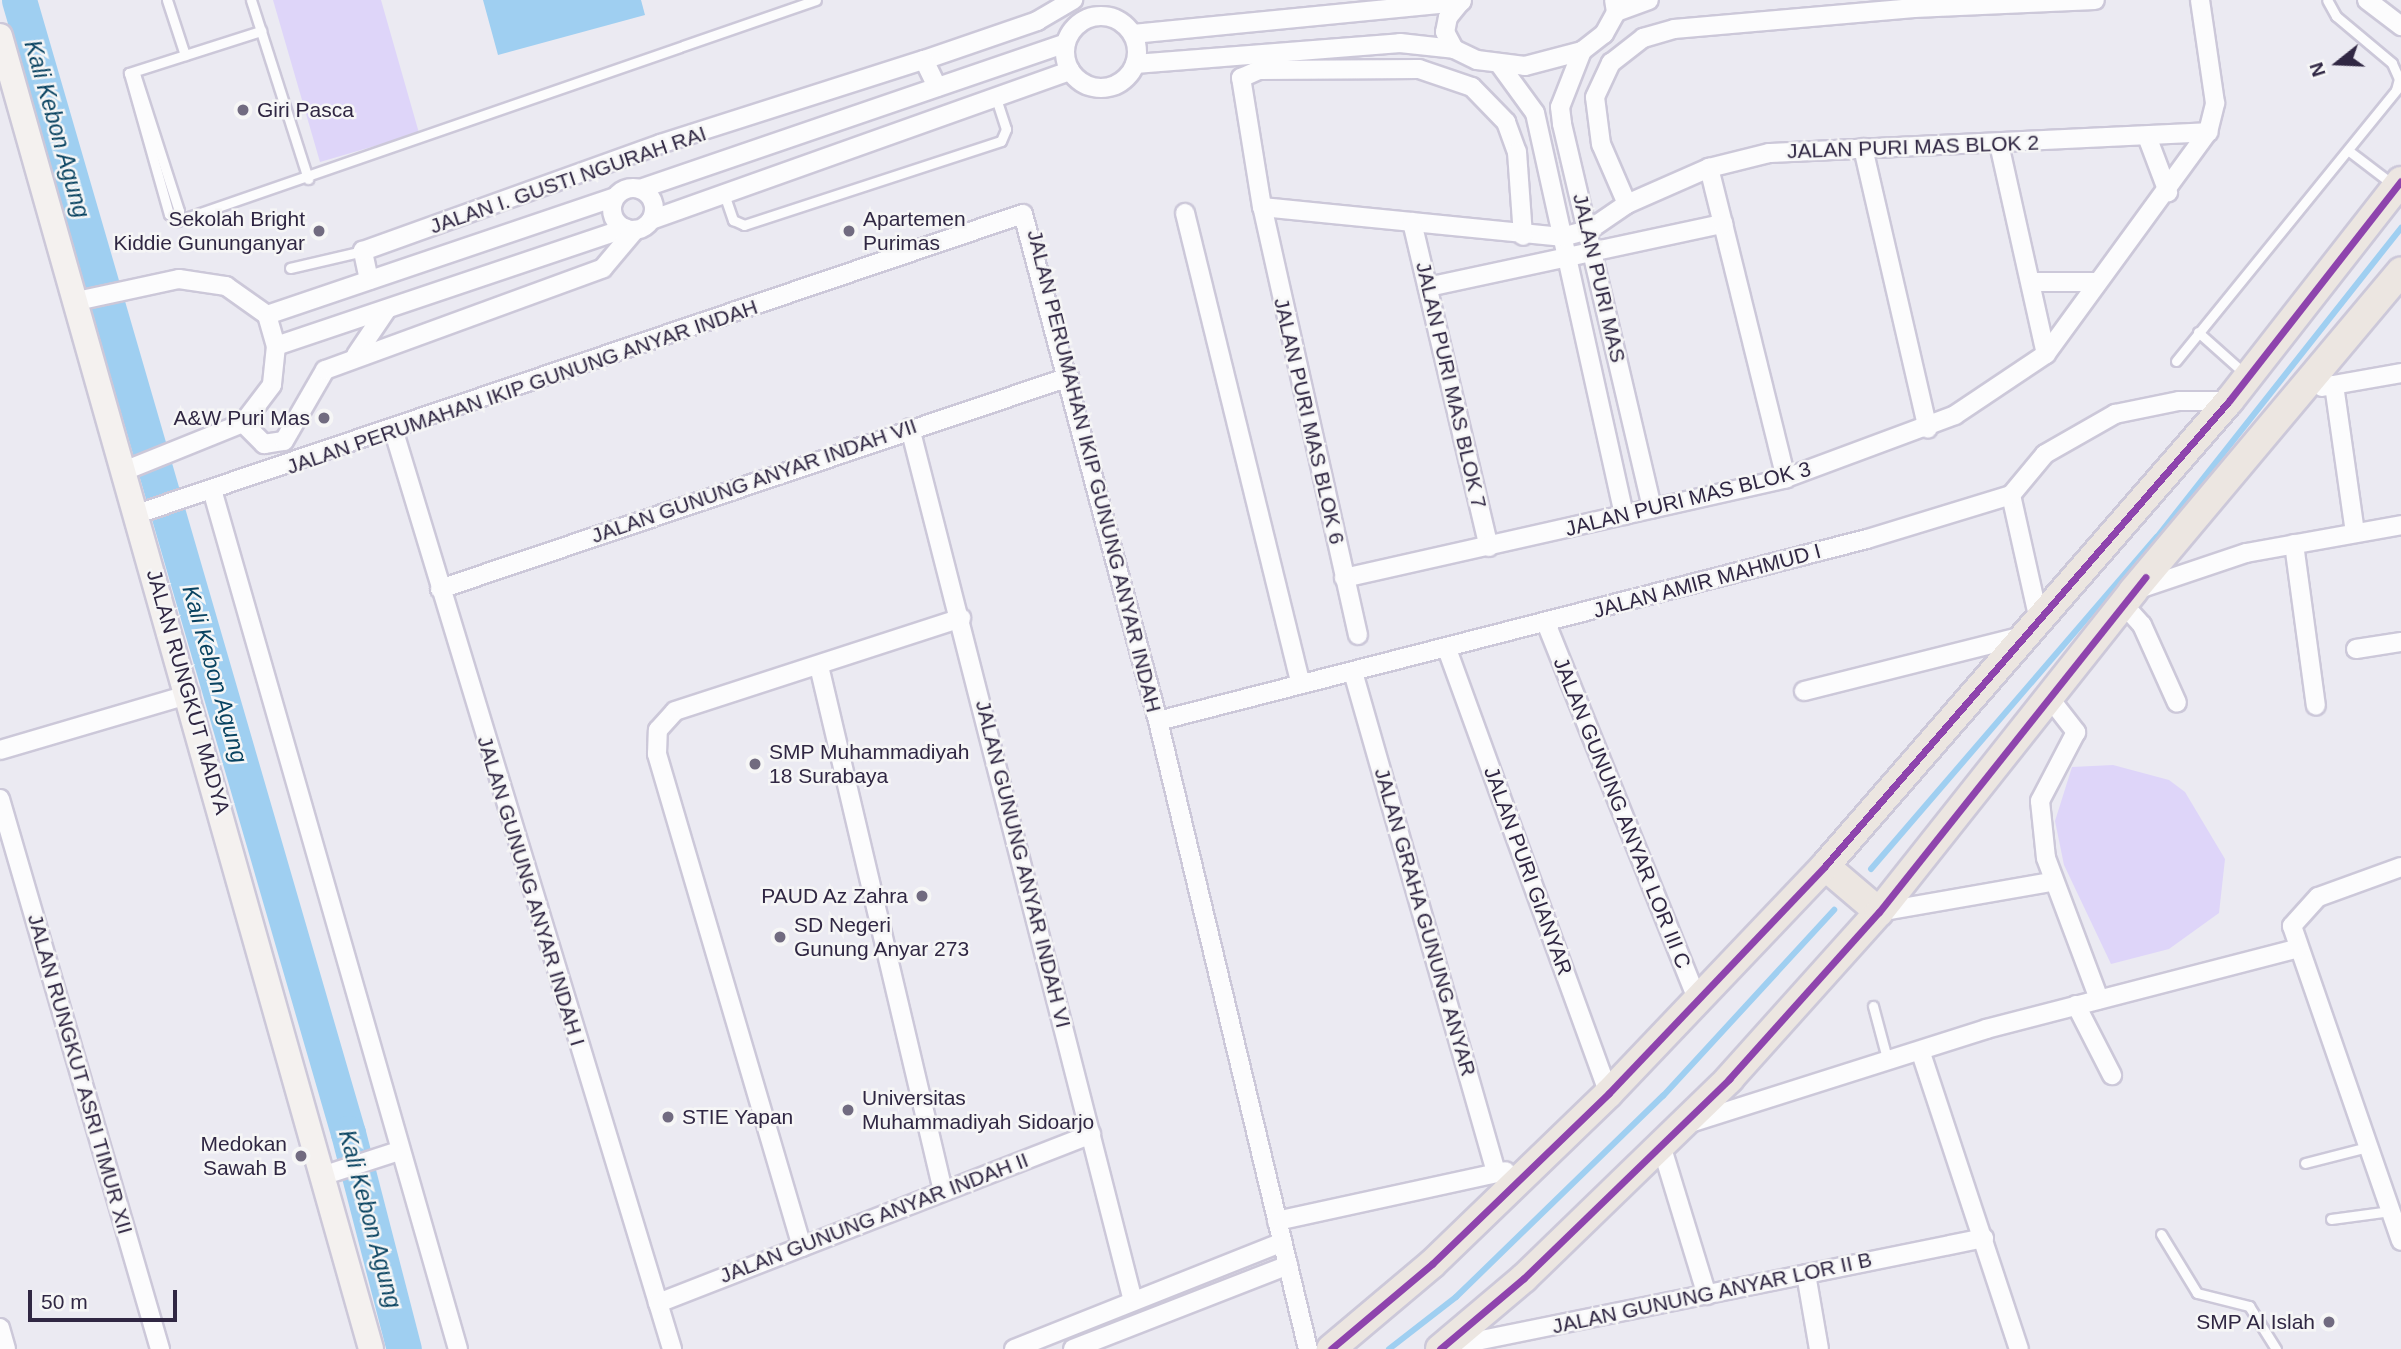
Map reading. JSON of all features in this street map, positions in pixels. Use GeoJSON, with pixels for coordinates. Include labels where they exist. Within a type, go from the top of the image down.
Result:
{"type":"FeatureCollection","features":[{"type":"Feature","properties":{"kind":"main road"},"geometry":{"type":"LineString","coordinates":[[1331,1349],[1432,1264],[1526,1170],[1609,1093],[1825,866],[2029,626],[2229,401],[2398,184]]}},
{"type":"Feature","properties":{"kind":"main road"},"geometry":{"type":"LineString","coordinates":[[1440,1349],[1524,1278],[1728,1079],[1879,912],[2128,598],[2321,387],[2401,272]]}},
{"type":"Feature","properties":{"kind":"main road"},"geometry":{"type":"LineString","coordinates":[[1825,866],[1879,912]]}},
{"type":"Feature","properties":{"kind":"street","name":"JALAN I. GUSTI NGURAH RAI"},"geometry":{"type":"LineString","coordinates":[[267,316],[804,132],[1037,21],[1073,0]]}},
{"type":"Feature","properties":{"kind":"street"},"geometry":{"type":"LineString","coordinates":[[1535,113],[1560,107],[1583,51],[1604,34],[1615,6],[1649,0]]}},
{"type":"Feature","properties":{"kind":"street"},"geometry":{"type":"LineString","coordinates":[[1628,204],[1601,144],[1595,97],[1611,63],[1643,38],[1674,29],[1914,8],[2095,0]]}},
{"type":"Feature","properties":{"kind":"street","name":"JALAN PURI MAS BLOK 3"},"geometry":{"type":"LineString","coordinates":[[1344,578],[1786,478],[1928,429],[2046,354],[2168,192],[2208,132],[2215,103],[2200,0]]}},
{"type":"Feature","properties":{"kind":"street"},"geometry":{"type":"LineString","coordinates":[[2367,0],[2401,26]]}},
{"type":"Feature","properties":{"kind":"street"},"geometry":{"type":"LineString","coordinates":[[1133,34],[1326,5],[1462,1]]}},
{"type":"Feature","properties":{"kind":"street"},"geometry":{"type":"LineString","coordinates":[[1454,49],[1445,32],[1462,1]]}},
{"type":"Feature","properties":{"kind":"street"},"geometry":{"type":"LineString","coordinates":[[1096,16],[1118,19],[1133,34],[1135,64],[1123,81],[1105,88],[1085,84],[1070,71],[1066,43],[1077,24],[1096,16]]}},
{"type":"Feature","properties":{"kind":"street","name":"JALAN RUNGKUT MADYA"},"geometry":{"type":"LineString","coordinates":[[0,36],[87,298],[147,512],[190,694],[330,1173],[371,1349]]}},
{"type":"Feature","properties":{"kind":"street","name":"JALAN I. GUSTI NGURAH RAI"},"geometry":{"type":"LineString","coordinates":[[363,251],[660,144],[795,104],[1066,43]]}},
{"type":"Feature","properties":{"kind":"street"},"geometry":{"type":"LineString","coordinates":[[1135,64],[1400,43],[1454,49],[1500,65],[1583,51]]}},
{"type":"Feature","properties":{"kind":"street","name":"JALAN PURI MAS"},"geometry":{"type":"LineString","coordinates":[[1500,65],[1535,113],[1624,516]]}},
{"type":"Feature","properties":{"kind":"street","name":"JALAN PURI MAS BLOK 6"},"geometry":{"type":"LineString","coordinates":[[1358,635],[1262,207],[1239,91],[1247,72],[1419,69],[1472,87],[1506,122],[1517,152],[1523,236]]}},
{"type":"Feature","properties":{"kind":"street"},"geometry":{"type":"LineString","coordinates":[[276,346],[637,226],[1070,71]]}},
{"type":"Feature","properties":{"kind":"street"},"geometry":{"type":"LineString","coordinates":[[795,104],[804,132]]}},
{"type":"Feature","properties":{"kind":"street","name":"JALAN PURI MAS"},"geometry":{"type":"LineString","coordinates":[[1560,107],[1652,509]]}},
{"type":"Feature","properties":{"kind":"street","name":"JALAN PURI MAS BLOK 2"},"geometry":{"type":"LineString","coordinates":[[1262,207],[1523,236],[1562,237],[1589,230],[1628,204],[1709,168],[1769,153],[2148,139],[2208,132]]}},
{"type":"Feature","properties":{"kind":"street"},"geometry":{"type":"LineString","coordinates":[[2148,139],[2168,192]]}},
{"type":"Feature","properties":{"kind":"street"},"geometry":{"type":"LineString","coordinates":[[1999,144],[2046,354]]}},
{"type":"Feature","properties":{"kind":"street"},"geometry":{"type":"LineString","coordinates":[[1863,148],[1928,429]]}},
{"type":"Feature","properties":{"kind":"street"},"geometry":{"type":"LineString","coordinates":[[1547,164],[1571,158]]}},
{"type":"Feature","properties":{"kind":"street"},"geometry":{"type":"LineString","coordinates":[[1709,168],[1786,478]]}},
{"type":"Feature","properties":{"kind":"street"},"geometry":{"type":"LineString","coordinates":[[243,423],[264,444],[284,442],[326,370],[356,355],[603,268],[653,202],[640,189]]}},
{"type":"Feature","properties":{"kind":"street"},"geometry":{"type":"LineString","coordinates":[[615,197],[613,215],[637,226]]}},
{"type":"Feature","properties":{"kind":"street"},"geometry":{"type":"LineString","coordinates":[[1185,213],[1301,684]]}},
{"type":"Feature","properties":{"kind":"street","name":"JALAN PERUMAHAN IKIP GUNUNG ANYAR INDAH"},"geometry":{"type":"LineString","coordinates":[[147,512],[213,493],[394,432],[1023,214],[1069,377],[1158,721],[1308,1349]]}},
{"type":"Feature","properties":{"kind":"street","name":"JALAN PURI MAS BLOK 7"},"geometry":{"type":"LineString","coordinates":[[1412,222],[1489,547]]}},
{"type":"Feature","properties":{"kind":"street"},"geometry":{"type":"LineString","coordinates":[[1428,287],[1723,224]]}},
{"type":"Feature","properties":{"kind":"street"},"geometry":{"type":"LineString","coordinates":[[363,251],[369,281]]}},
{"type":"Feature","properties":{"kind":"street"},"geometry":{"type":"LineString","coordinates":[[87,298],[129,285],[179,279],[226,286],[267,316],[276,346],[272,385],[243,423],[175,456],[134,468]]}},
{"type":"Feature","properties":{"kind":"street"},"geometry":{"type":"LineString","coordinates":[[2031,282],[2098,282]]}},
{"type":"Feature","properties":{"kind":"street"},"geometry":{"type":"LineString","coordinates":[[356,355],[387,309]]}},
{"type":"Feature","properties":{"kind":"street"},"geometry":{"type":"LineString","coordinates":[[2356,533],[2321,387],[2401,373]]}},
{"type":"Feature","properties":{"kind":"street","name":"JALAN GUNUNG ANYAR INDAH VII"},"geometry":{"type":"LineString","coordinates":[[440,589],[910,428],[1069,377]]}},
{"type":"Feature","properties":{"kind":"street"},"geometry":{"type":"LineString","coordinates":[[1804,691],[2029,626],[2011,495],[2045,454],[2115,414],[2179,401],[2229,401]]}},
{"type":"Feature","properties":{"kind":"street","name":"JALAN GUNUNG ANYAR INDAH VI"},"geometry":{"type":"LineString","coordinates":[[910,428],[939,531],[1133,1301]]}},
{"type":"Feature","properties":{"kind":"street","name":"JALAN GUNUNG ANYAR INDAH I"},"geometry":{"type":"LineString","coordinates":[[394,432],[470,693],[672,1349]]}},
{"type":"Feature","properties":{"kind":"street"},"geometry":{"type":"LineString","coordinates":[[213,493],[390,1153],[458,1349]]}},
{"type":"Feature","properties":{"kind":"street","name":"JALAN AMIR MAHMUD I"},"geometry":{"type":"LineString","coordinates":[[1158,721],[1546,623],[2011,495]]}},
{"type":"Feature","properties":{"kind":"street"},"geometry":{"type":"LineString","coordinates":[[2177,704],[2128,598],[2246,553],[2401,524]]}},
{"type":"Feature","properties":{"kind":"street"},"geometry":{"type":"LineString","coordinates":[[2294,544],[2316,706]]}},
{"type":"Feature","properties":{"kind":"street"},"geometry":{"type":"LineString","coordinates":[[802,1247],[657,754],[658,730],[675,711],[961,618]]}},
{"type":"Feature","properties":{"kind":"street","name":"JALAN GUNUNG ANYAR LOR III C"},"geometry":{"type":"LineString","coordinates":[[1546,623],[1698,1002]]}},
{"type":"Feature","properties":{"kind":"street"},"geometry":{"type":"LineString","coordinates":[[2356,649],[2401,642]]}},
{"type":"Feature","properties":{"kind":"street","name":"JALAN PURI GIANYAR"},"geometry":{"type":"LineString","coordinates":[[1447,649],[1609,1093]]}},
{"type":"Feature","properties":{"kind":"street"},"geometry":{"type":"LineString","coordinates":[[819,666],[943,1191]]}},
{"type":"Feature","properties":{"kind":"street","name":"JALAN GRAHA GUNUNG ANYAR"},"geometry":{"type":"LineString","coordinates":[[1353,672],[1496,1171]]}},
{"type":"Feature","properties":{"kind":"street"},"geometry":{"type":"LineString","coordinates":[[0,750],[190,694]]}},
{"type":"Feature","properties":{"kind":"street"},"geometry":{"type":"LineString","coordinates":[[2048,696],[2076,732],[2040,801],[2051,882],[2099,999]]}},
{"type":"Feature","properties":{"kind":"street","name":"JALAN RUNGKUT ASRI TIMUR XII"},"geometry":{"type":"LineString","coordinates":[[0,799],[160,1349]]}},
{"type":"Feature","properties":{"kind":"street"},"geometry":{"type":"LineString","coordinates":[[2401,867],[2318,897],[2294,919],[2299,948],[2401,1241]]}},
{"type":"Feature","properties":{"kind":"street"},"geometry":{"type":"LineString","coordinates":[[1879,912],[2051,882]]}},
{"type":"Feature","properties":{"kind":"street"},"geometry":{"type":"LineString","coordinates":[[1707,1294],[1671,1135],[1740,1109],[2076,1005],[2299,948]]}},
{"type":"Feature","properties":{"kind":"street"},"geometry":{"type":"LineString","coordinates":[[2076,1005],[2112,1075]]}},
{"type":"Feature","properties":{"kind":"street"},"geometry":{"type":"LineString","coordinates":[[1921,1053],[2019,1349]]}},
{"type":"Feature","properties":{"kind":"street"},"geometry":{"type":"LineString","coordinates":[[1728,1079],[1740,1109]]}},
{"type":"Feature","properties":{"kind":"street","name":"JALAN GUNUNG ANYAR INDAH II"},"geometry":{"type":"LineString","coordinates":[[658,1303],[1091,1133]]}},
{"type":"Feature","properties":{"kind":"street"},"geometry":{"type":"LineString","coordinates":[[330,1173],[390,1153]]}},
{"type":"Feature","properties":{"kind":"street"},"geometry":{"type":"LineString","coordinates":[[1278,1221],[1496,1171],[1526,1170]]}},
{"type":"Feature","properties":{"kind":"street","name":"JALAN GUNUNG ANYAR LOR II B"},"geometry":{"type":"LineString","coordinates":[[1440,1349],[1984,1238]]}},
{"type":"Feature","properties":{"kind":"street"},"geometry":{"type":"LineString","coordinates":[[1014,1349],[1283,1242]]}},
{"type":"Feature","properties":{"kind":"street"},"geometry":{"type":"LineString","coordinates":[[1073,1349],[1288,1265]]}},
{"type":"Feature","properties":{"kind":"street"},"geometry":{"type":"LineString","coordinates":[[1806,1274],[1819,1349]]}},
{"type":"Feature","properties":{"kind":"street"},"geometry":{"type":"LineString","coordinates":[[0,1328],[6,1349]]}},
{"type":"Feature","properties":{"kind":"lane"},"geometry":{"type":"LineString","coordinates":[[167,0],[184,55]]}},
{"type":"Feature","properties":{"kind":"lane"},"geometry":{"type":"LineString","coordinates":[[251,0],[308,179]]}},
{"type":"Feature","properties":{"kind":"lane"},"geometry":{"type":"LineString","coordinates":[[261,31],[129,73],[169,214],[177,221],[308,179],[816,0]]}},
{"type":"Feature","properties":{"kind":"lane"},"geometry":{"type":"LineString","coordinates":[[2176,361],[2349,151],[2399,79],[2381,48],[2336,16],[2328,0]]}},
{"type":"Feature","properties":{"kind":"lane"},"geometry":{"type":"LineString","coordinates":[[724,194],[733,220],[744,225],[1001,141],[1006,129],[996,99]]}},
{"type":"Feature","properties":{"kind":"lane"},"geometry":{"type":"LineString","coordinates":[[2349,151],[2398,184]]}},
{"type":"Feature","properties":{"kind":"lane","name":"JALAN I. GUSTI NGURAH RAI"},"geometry":{"type":"LineString","coordinates":[[290,268],[363,251]]}},
{"type":"Feature","properties":{"kind":"lane"},"geometry":{"type":"LineString","coordinates":[[2198,332],[2248,376]]}},
{"type":"Feature","properties":{"kind":"lane"},"geometry":{"type":"LineString","coordinates":[[1873,1006],[1888,1063]]}},
{"type":"Feature","properties":{"kind":"lane"},"geometry":{"type":"LineString","coordinates":[[2305,1163],[2368,1147]]}},
{"type":"Feature","properties":{"kind":"lane"},"geometry":{"type":"LineString","coordinates":[[2331,1219],[2390,1210]]}},
{"type":"Feature","properties":{"kind":"lane"},"geometry":{"type":"LineString","coordinates":[[2161,1234],[2197,1293],[2249,1307],[2276,1349]]}},
{"type":"Feature","properties":{"kind":"shaded area"},"geometry":{"type":"Polygon","coordinates":[[[273,0],[381,0],[419,133],[320,162],[273,0]]]}},
{"type":"Feature","properties":{"kind":"shaded area"},"geometry":{"type":"Polygon","coordinates":[[[2113,765],[2169,780],[2185,792],[2225,859],[2219,913],[2169,949],[2111,964],[2064,865],[2055,821],[2072,767],[2113,765]]]}},
{"type":"Feature","properties":{"kind":"water"},"geometry":{"type":"Polygon","coordinates":[[[483,0],[641,0],[645,15],[498,55],[483,0]]]}},
{"type":"Feature","properties":{"kind":"waterway","name":"Kali Kebon Agung"},"geometry":{"type":"LineString","coordinates":[[19,0],[348,1133],[404,1349]]}},
{"type":"Feature","properties":{"kind":"waterway"},"geometry":{"type":"LineString","coordinates":[[1871,869],[2157,537],[2401,228]]}},
{"type":"Feature","properties":{"kind":"waterway"},"geometry":{"type":"LineString","coordinates":[[1389,1349],[1456,1297],[1663,1096],[1834,910]]}},
{"type":"Feature","properties":{"kind":"transit line"},"geometry":{"type":"LineString","coordinates":[[1331,1349],[1432,1264],[1609,1093],[1825,866],[2229,401],[2401,181]]}},
{"type":"Feature","properties":{"kind":"transit line"},"geometry":{"type":"LineString","coordinates":[[1440,1349],[1524,1278],[1729,1079],[1879,912],[2145,577]]}},
{"type":"Feature","properties":{"kind":"place","name":"Giri Pasca"},"geometry":{"type":"Point","coordinates":[243,110]}},
{"type":"Feature","properties":{"kind":"place","name":"Sekolah Bright Kiddie Gununganyar"},"geometry":{"type":"Point","coordinates":[319,231]}},
{"type":"Feature","properties":{"kind":"place","name":"Apartemen Purimas"},"geometry":{"type":"Point","coordinates":[849,231]}},
{"type":"Feature","properties":{"kind":"place","name":"A&W Puri Mas"},"geometry":{"type":"Point","coordinates":[324,418]}},
{"type":"Feature","properties":{"kind":"place","name":"SMP Muhammadiyah 18 Surabaya"},"geometry":{"type":"Point","coordinates":[755,764]}},
{"type":"Feature","properties":{"kind":"place","name":"PAUD Az Zahra"},"geometry":{"type":"Point","coordinates":[922,896]}},
{"type":"Feature","properties":{"kind":"place","name":"SD Negeri Gunung Anyar 273"},"geometry":{"type":"Point","coordinates":[780,937]}},
{"type":"Feature","properties":{"kind":"place","name":"Universitas Muhammadiyah Sidoarjo"},"geometry":{"type":"Point","coordinates":[848,1110]}},
{"type":"Feature","properties":{"kind":"place","name":"STIE Yapan"},"geometry":{"type":"Point","coordinates":[668,1117]}},
{"type":"Feature","properties":{"kind":"place","name":"Medokan Sawah B"},"geometry":{"type":"Point","coordinates":[301,1156]}},
{"type":"Feature","properties":{"kind":"place","name":"SMP Al Islah"},"geometry":{"type":"Point","coordinates":[2329,1322]}}]}
